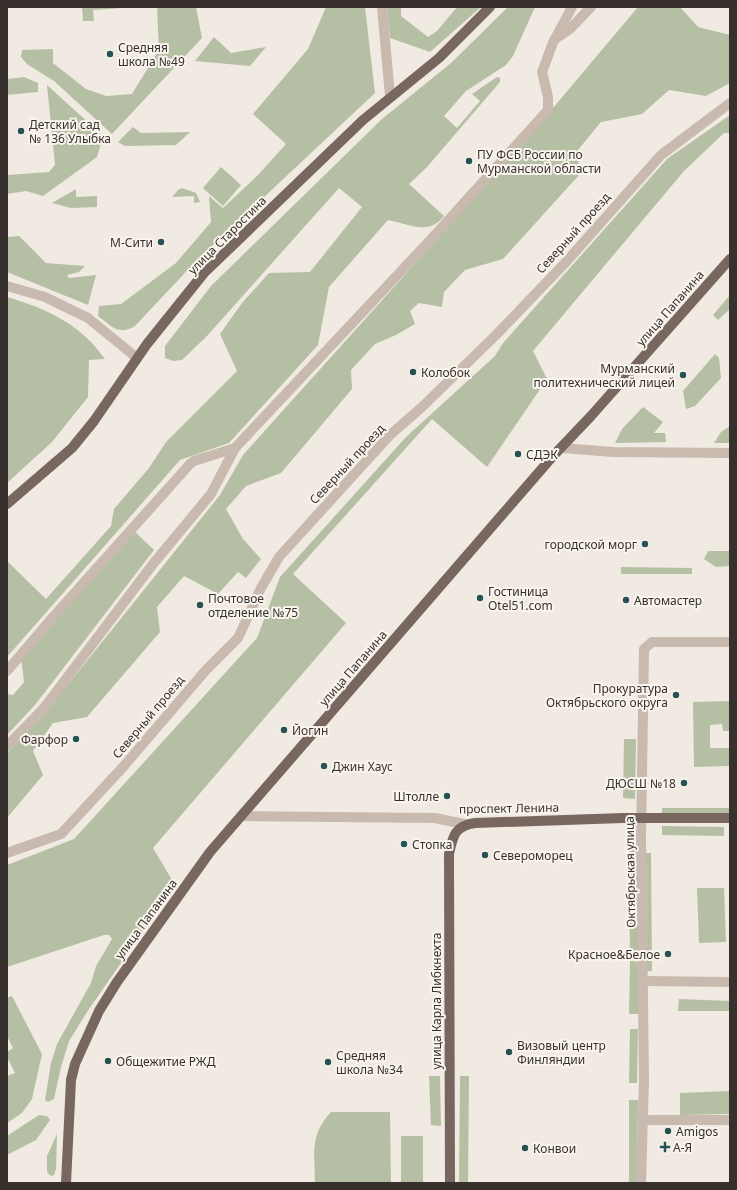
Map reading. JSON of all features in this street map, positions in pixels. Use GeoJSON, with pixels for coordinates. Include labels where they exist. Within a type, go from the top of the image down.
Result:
{"type":"FeatureCollection","features":[{"type":"Feature","properties":{"kind":"main road","name":"улица Старостина"},"geometry":{"type":"LineString","coordinates":[[7,504],[72,448],[94,421],[137,358],[204,273],[363,120],[390,96],[439,58],[490,7]]}},
{"type":"Feature","properties":{"kind":"main road","name":"улица Папанина"},"geometry":{"type":"LineString","coordinates":[[66,1183],[71,1080],[75,1064],[86,1036],[99,1010],[116,982],[200,866],[241,816],[553,456],[562,448],[730,259]]}},
{"type":"Feature","properties":{"kind":"main road","name":"проспект Ленина"},"geometry":{"type":"LineString","coordinates":[[464,824],[642,818],[730,818]]}},
{"type":"Feature","properties":{"kind":"main road","name":"улица Карла Либкнехта"},"geometry":{"type":"LineString","coordinates":[[450,1183],[449,854],[456,831],[464,824]]}},
{"type":"Feature","properties":{"kind":"street"},"geometry":{"type":"LineString","coordinates":[[382,7],[390,96]]}},
{"type":"Feature","properties":{"kind":"street"},"geometry":{"type":"LineString","coordinates":[[7,746],[44,708],[154,564],[211,494],[235,448],[435,235],[548,110],[548,97],[542,72],[554,40],[572,7]]}},
{"type":"Feature","properties":{"kind":"street"},"geometry":{"type":"LineString","coordinates":[[554,40],[570,29],[591,7]]}},
{"type":"Feature","properties":{"kind":"street","name":"Северный проезд"},"geometry":{"type":"LineString","coordinates":[[7,853],[61,834],[123,767],[206,670],[238,638],[261,588],[279,557],[390,435],[422,407],[495,336],[566,262],[661,155],[730,103]]}},
{"type":"Feature","properties":{"kind":"street"},"geometry":{"type":"LineString","coordinates":[[7,286],[45,297],[88,318],[137,358]]}},
{"type":"Feature","properties":{"kind":"street"},"geometry":{"type":"LineString","coordinates":[[7,671],[52,617],[190,464],[194,461],[235,448]]}},
{"type":"Feature","properties":{"kind":"street"},"geometry":{"type":"LineString","coordinates":[[562,448],[613,452],[730,453]]}},
{"type":"Feature","properties":{"kind":"street","name":"Октябрьская улица"},"geometry":{"type":"LineString","coordinates":[[641,1183],[644,1120],[642,818],[644,649],[652,642],[730,642]]}},
{"type":"Feature","properties":{"kind":"street","name":"проспект Ленина"},"geometry":{"type":"LineString","coordinates":[[241,816],[435,818],[464,824]]}},
{"type":"Feature","properties":{"kind":"street"},"geometry":{"type":"LineString","coordinates":[[644,981],[730,982]]}},
{"type":"Feature","properties":{"kind":"street"},"geometry":{"type":"LineString","coordinates":[[644,1120],[730,1120]]}},
{"type":"Feature","properties":{"kind":"green space"},"geometry":{"type":"Polygon","coordinates":[[[82,7],[137,7],[93,10],[94,21],[83,21],[82,7]]]}},
{"type":"Feature","properties":{"kind":"green space"},"geometry":{"type":"Polygon","coordinates":[[[157,7],[196,7],[202,38],[112,134],[54,81],[27,64],[21,57],[22,50],[53,49],[53,63],[86,89],[106,96],[132,94],[159,50],[157,7]]]}},
{"type":"Feature","properties":{"kind":"green space"},"geometry":{"type":"Polygon","coordinates":[[[326,7],[365,7],[375,93],[197,260],[135,326],[129,329],[120,330],[111,326],[98,316],[99,306],[121,304],[176,263],[211,222],[209,196],[223,208],[258,175],[286,144],[253,114],[308,49],[326,7]]]}},
{"type":"Feature","properties":{"kind":"green space"},"geometry":{"type":"Polygon","coordinates":[[[387,7],[401,7],[401,16],[428,37],[437,31],[457,7],[481,7],[430,52],[390,38],[387,7]]]}},
{"type":"Feature","properties":{"kind":"green space"},"geometry":{"type":"Polygon","coordinates":[[[508,7],[535,7],[513,56],[506,65],[466,91],[444,116],[457,128],[480,101],[472,94],[497,77],[500,78],[500,82],[427,167],[409,184],[444,216],[432,226],[425,227],[411,226],[388,220],[329,287],[318,345],[229,443],[180,460],[7,657],[7,561],[46,599],[111,526],[114,509],[149,468],[166,442],[237,371],[220,334],[242,303],[269,273],[310,272],[362,207],[339,188],[207,336],[182,360],[173,361],[165,358],[165,346],[211,286],[382,119],[451,63],[508,7]]]}},
{"type":"Feature","properties":{"kind":"green space"},"geometry":{"type":"Polygon","coordinates":[[[638,7],[680,7],[698,27],[730,35],[730,83],[706,96],[669,90],[642,114],[601,122],[578,150],[579,175],[503,259],[465,270],[444,292],[442,307],[419,303],[410,311],[415,324],[396,335],[375,344],[351,370],[352,389],[281,473],[246,486],[226,509],[243,539],[261,559],[246,578],[238,572],[218,594],[184,576],[157,607],[160,632],[87,717],[53,723],[33,751],[43,775],[7,818],[7,753],[41,718],[220,495],[243,455],[526,140],[638,7]]]}},
{"type":"Feature","properties":{"kind":"green space"},"geometry":{"type":"Polygon","coordinates":[[[214,37],[231,53],[266,47],[250,66],[195,61],[214,37]]]}},
{"type":"Feature","properties":{"kind":"green space"},"geometry":{"type":"Polygon","coordinates":[[[24,77],[38,83],[38,92],[7,95],[7,79],[24,77]]]}},
{"type":"Feature","properties":{"kind":"green space"},"geometry":{"type":"Polygon","coordinates":[[[47,85],[103,136],[97,157],[43,196],[26,191],[7,194],[7,175],[49,172],[55,165],[47,85]]]}},
{"type":"Feature","properties":{"kind":"green space"},"geometry":{"type":"Polygon","coordinates":[[[730,115],[730,133],[724,133],[684,171],[533,351],[547,379],[487,467],[432,419],[293,574],[346,623],[153,848],[175,885],[87,1012],[69,1041],[61,1067],[54,1099],[48,1102],[45,1100],[51,1063],[57,1044],[91,983],[96,966],[112,939],[109,935],[104,935],[7,967],[7,865],[74,839],[257,638],[280,577],[406,437],[495,356],[503,343],[667,159],[730,115]]]}},
{"type":"Feature","properties":{"kind":"green space"},"geometry":{"type":"Polygon","coordinates":[[[133,127],[141,133],[190,132],[176,145],[125,146],[118,142],[133,127]]]}},
{"type":"Feature","properties":{"kind":"green space"},"geometry":{"type":"Polygon","coordinates":[[[221,167],[241,185],[223,206],[203,188],[221,167]]]}},
{"type":"Feature","properties":{"kind":"green space"},"geometry":{"type":"Polygon","coordinates":[[[182,188],[196,193],[200,202],[194,203],[194,196],[172,197],[182,188]]]}},
{"type":"Feature","properties":{"kind":"green space"},"geometry":{"type":"Polygon","coordinates":[[[76,189],[76,197],[97,196],[97,207],[71,208],[52,203],[76,189]]]}},
{"type":"Feature","properties":{"kind":"green space"},"geometry":{"type":"Polygon","coordinates":[[[19,236],[46,263],[85,266],[79,272],[67,275],[69,278],[96,275],[88,305],[7,272],[7,237],[19,236]]]}},
{"type":"Feature","properties":{"kind":"green space"},"geometry":{"type":"Polygon","coordinates":[[[730,295],[730,309],[718,320],[713,315],[730,295]]]}},
{"type":"Feature","properties":{"kind":"green space"},"geometry":{"type":"Polygon","coordinates":[[[7,297],[36,307],[62,319],[85,336],[105,359],[89,360],[88,397],[52,442],[7,483],[7,297]]]}},
{"type":"Feature","properties":{"kind":"green space"},"geometry":{"type":"Polygon","coordinates":[[[715,354],[719,358],[721,378],[695,406],[686,409],[683,391],[715,354]]]}},
{"type":"Feature","properties":{"kind":"green space"},"geometry":{"type":"Polygon","coordinates":[[[643,407],[663,422],[654,433],[665,433],[666,442],[615,443],[622,429],[643,407]]]}},
{"type":"Feature","properties":{"kind":"green space"},"geometry":{"type":"Polygon","coordinates":[[[730,426],[730,443],[714,443],[721,432],[730,426]]]}},
{"type":"Feature","properties":{"kind":"green space"},"geometry":{"type":"Polygon","coordinates":[[[133,530],[154,550],[35,705],[7,735],[7,694],[13,695],[24,682],[21,657],[133,530]]]}},
{"type":"Feature","properties":{"kind":"green space"},"geometry":{"type":"Polygon","coordinates":[[[708,551],[730,551],[730,566],[716,567],[704,559],[708,551]]]}},
{"type":"Feature","properties":{"kind":"green space"},"geometry":{"type":"Polygon","coordinates":[[[621,567],[692,568],[692,574],[621,574],[621,567]]]}},
{"type":"Feature","properties":{"kind":"green space"},"geometry":{"type":"Polygon","coordinates":[[[730,701],[730,731],[723,731],[722,724],[710,725],[710,748],[730,748],[730,766],[694,767],[693,702],[730,701]]]}},
{"type":"Feature","properties":{"kind":"green space"},"geometry":{"type":"Polygon","coordinates":[[[624,739],[636,739],[635,799],[623,798],[624,739]]]}},
{"type":"Feature","properties":{"kind":"green space"},"geometry":{"type":"Polygon","coordinates":[[[662,808],[730,808],[730,814],[662,813],[662,808]]]}},
{"type":"Feature","properties":{"kind":"green space"},"geometry":{"type":"Polygon","coordinates":[[[662,826],[724,827],[724,836],[662,835],[662,826]]]}},
{"type":"Feature","properties":{"kind":"green space"},"geometry":{"type":"Polygon","coordinates":[[[628,845],[636,845],[638,888],[629,889],[628,845]]]}},
{"type":"Feature","properties":{"kind":"green space"},"geometry":{"type":"Polygon","coordinates":[[[646,853],[651,853],[652,971],[647,971],[646,853]]]}},
{"type":"Feature","properties":{"kind":"green space"},"geometry":{"type":"Polygon","coordinates":[[[697,888],[724,888],[726,942],[699,943],[697,888]]]}},
{"type":"Feature","properties":{"kind":"green space"},"geometry":{"type":"Polygon","coordinates":[[[629,897],[639,897],[639,953],[630,953],[629,897]]]}},
{"type":"Feature","properties":{"kind":"green space"},"geometry":{"type":"Polygon","coordinates":[[[630,961],[640,962],[639,1014],[629,1014],[630,961]]]}},
{"type":"Feature","properties":{"kind":"green space"},"geometry":{"type":"Polygon","coordinates":[[[12,996],[42,1054],[32,1099],[22,1113],[7,1123],[7,1076],[15,1073],[7,1057],[7,1052],[13,1048],[7,1036],[7,998],[12,996]]]}},
{"type":"Feature","properties":{"kind":"green space"},"geometry":{"type":"Polygon","coordinates":[[[679,999],[730,1001],[730,1011],[678,1011],[679,999]]]}},
{"type":"Feature","properties":{"kind":"green space"},"geometry":{"type":"Polygon","coordinates":[[[630,1029],[638,1029],[637,1083],[629,1083],[630,1029]]]}},
{"type":"Feature","properties":{"kind":"green space"},"geometry":{"type":"Polygon","coordinates":[[[429,1076],[440,1076],[441,1126],[431,1125],[429,1076]]]}},
{"type":"Feature","properties":{"kind":"green space"},"geometry":{"type":"Polygon","coordinates":[[[460,1076],[469,1076],[468,1183],[459,1183],[460,1076]]]}},
{"type":"Feature","properties":{"kind":"green space"},"geometry":{"type":"Polygon","coordinates":[[[730,1091],[730,1114],[680,1115],[680,1093],[730,1091]]]}},
{"type":"Feature","properties":{"kind":"green space"},"geometry":{"type":"Polygon","coordinates":[[[629,1100],[638,1100],[637,1183],[629,1183],[629,1100]]]}},
{"type":"Feature","properties":{"kind":"green space"},"geometry":{"type":"Polygon","coordinates":[[[331,1112],[390,1112],[391,1183],[315,1183],[314,1154],[316,1137],[319,1129],[331,1112]]]}},
{"type":"Feature","properties":{"kind":"green space"},"geometry":{"type":"Polygon","coordinates":[[[39,1115],[47,1116],[50,1120],[36,1140],[7,1155],[7,1136],[39,1115]]]}},
{"type":"Feature","properties":{"kind":"green space"},"geometry":{"type":"Polygon","coordinates":[[[57,1134],[56,1169],[54,1175],[51,1176],[47,1172],[47,1156],[57,1134]]]}},
{"type":"Feature","properties":{"kind":"green space"},"geometry":{"type":"Polygon","coordinates":[[[401,1136],[423,1136],[423,1183],[401,1183],[401,1136]]]}},
{"type":"Feature","properties":{"kind":"place","name":"Средняя школа №49"},"geometry":{"type":"Point","coordinates":[110,54]}},
{"type":"Feature","properties":{"kind":"place","name":"Детский сад № 136 Улыбка"},"geometry":{"type":"Point","coordinates":[21,131]}},
{"type":"Feature","properties":{"kind":"place","name":"ПУ ФСБ России по Мурманской области"},"geometry":{"type":"Point","coordinates":[469,161]}},
{"type":"Feature","properties":{"kind":"place","name":"М-Сити"},"geometry":{"type":"Point","coordinates":[161,242]}},
{"type":"Feature","properties":{"kind":"place","name":"Колобок"},"geometry":{"type":"Point","coordinates":[413,372]}},
{"type":"Feature","properties":{"kind":"place","name":"Мурманский политехнический лицей"},"geometry":{"type":"Point","coordinates":[683,375]}},
{"type":"Feature","properties":{"kind":"place","name":"СДЭК"},"geometry":{"type":"Point","coordinates":[518,454]}},
{"type":"Feature","properties":{"kind":"place","name":"городской морг"},"geometry":{"type":"Point","coordinates":[645,544]}},
{"type":"Feature","properties":{"kind":"place","name":"Гостиница Otel51.com"},"geometry":{"type":"Point","coordinates":[480,598]}},
{"type":"Feature","properties":{"kind":"place","name":"Автомастер"},"geometry":{"type":"Point","coordinates":[626,600]}},
{"type":"Feature","properties":{"kind":"place","name":"Почтовое отделение №75"},"geometry":{"type":"Point","coordinates":[200,605]}},
{"type":"Feature","properties":{"kind":"place","name":"Прокуратура Октябрьского округа"},"geometry":{"type":"Point","coordinates":[676,695]}},
{"type":"Feature","properties":{"kind":"place","name":"Йогин"},"geometry":{"type":"Point","coordinates":[284,730]}},
{"type":"Feature","properties":{"kind":"place","name":"Фарфор"},"geometry":{"type":"Point","coordinates":[76,739]}},
{"type":"Feature","properties":{"kind":"place","name":"Джин Хаус"},"geometry":{"type":"Point","coordinates":[324,766]}},
{"type":"Feature","properties":{"kind":"place","name":"ДЮСШ №18"},"geometry":{"type":"Point","coordinates":[684,783]}},
{"type":"Feature","properties":{"kind":"place","name":"Штолле"},"geometry":{"type":"Point","coordinates":[447,796]}},
{"type":"Feature","properties":{"kind":"place","name":"Стопка"},"geometry":{"type":"Point","coordinates":[404,844]}},
{"type":"Feature","properties":{"kind":"place","name":"Североморец"},"geometry":{"type":"Point","coordinates":[485,855]}},
{"type":"Feature","properties":{"kind":"place","name":"Красное&Белое"},"geometry":{"type":"Point","coordinates":[668,954]}},
{"type":"Feature","properties":{"kind":"place","name":"Визовый центр Финляндии"},"geometry":{"type":"Point","coordinates":[509,1052]}},
{"type":"Feature","properties":{"kind":"place","name":"Общежитие РЖД"},"geometry":{"type":"Point","coordinates":[108,1061]}},
{"type":"Feature","properties":{"kind":"place","name":"Средняя школа №34"},"geometry":{"type":"Point","coordinates":[328,1062]}},
{"type":"Feature","properties":{"kind":"place","name":"Amigos"},"geometry":{"type":"Point","coordinates":[668,1131]}},
{"type":"Feature","properties":{"kind":"place","name":"А-Я"},"geometry":{"type":"Point","coordinates":[665,1147]}},
{"type":"Feature","properties":{"kind":"place","name":"Конвои"},"geometry":{"type":"Point","coordinates":[525,1148]}}]}
